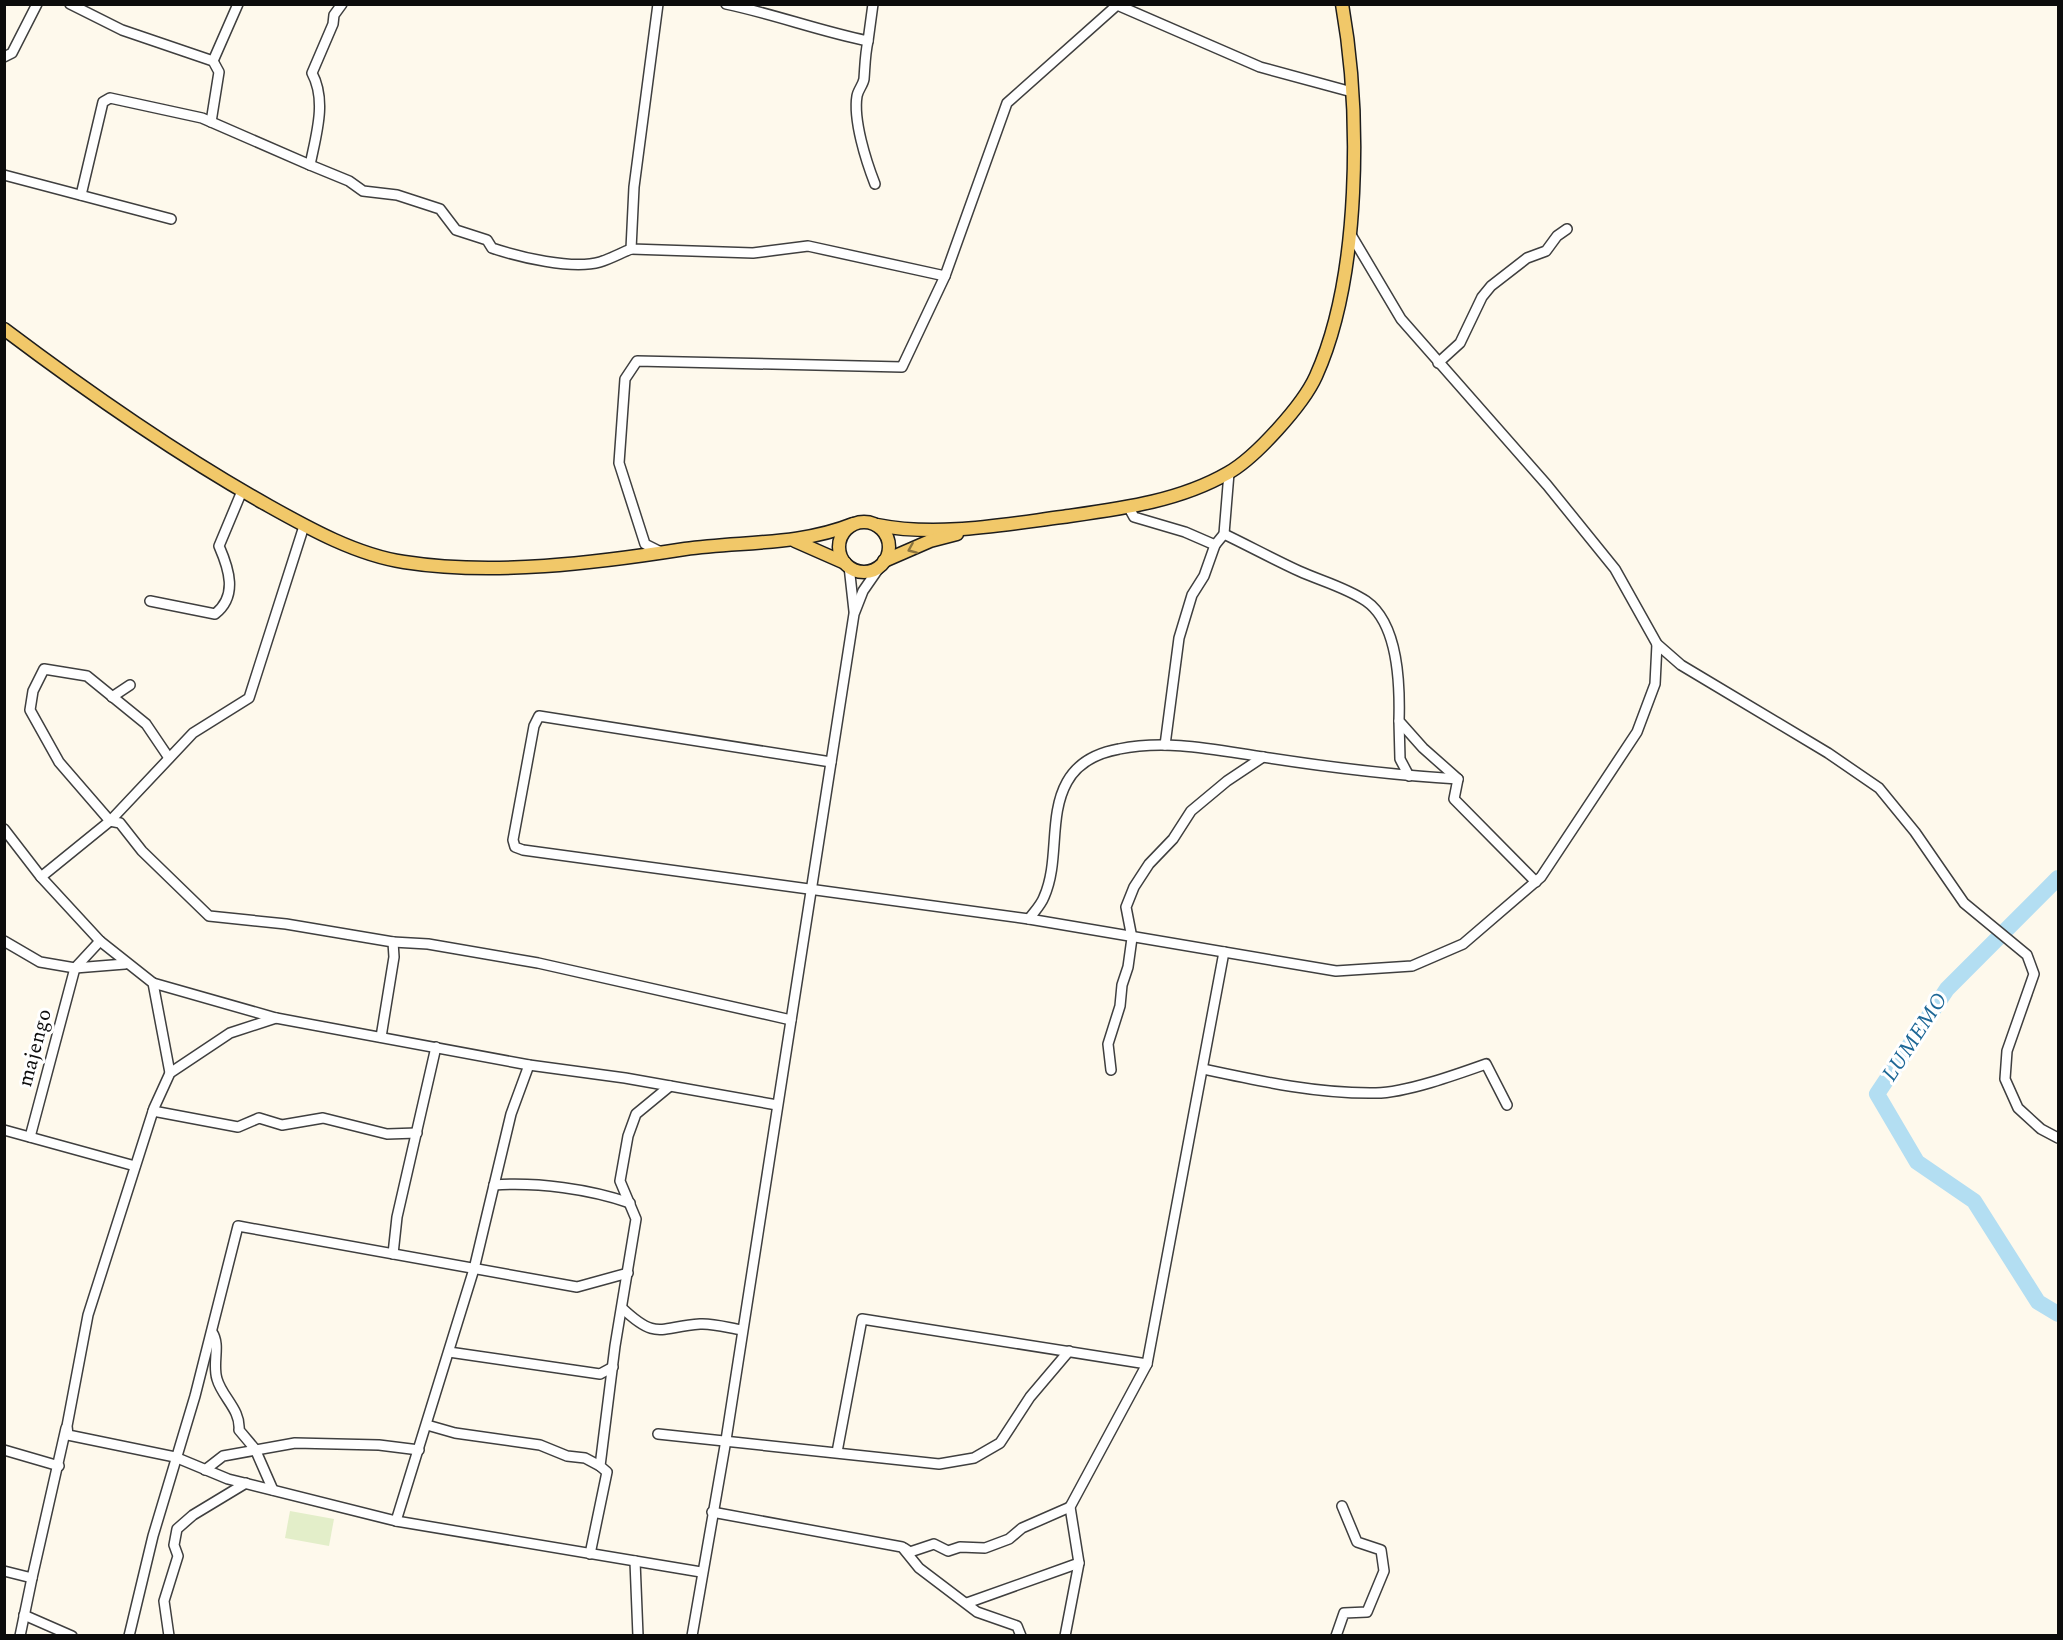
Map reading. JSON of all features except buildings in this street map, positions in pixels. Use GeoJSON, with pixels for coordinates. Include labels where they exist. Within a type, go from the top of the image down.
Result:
{"type":"FeatureCollection","features":[{"type":"Feature","properties":{"kind":"main road"},"geometry":{"type":"LineString","coordinates":[[5,331],[127,417],[242,491],[304,526],[359,549],[402,562],[460,568],[578,562],[705,546],[795,540],[827,534],[853,524],[867,522],[899,530],[982,527],[1129,508],[1177,495],[1229,473],[1274,433],[1316,378],[1337,314],[1350,233],[1351,53],[1342,4]]}},
{"type":"Feature","properties":{"kind":"main road"},"geometry":{"type":"LineString","coordinates":[[847,565],[840,555],[839,545],[842,535],[853,524]]}},
{"type":"Feature","properties":{"kind":"main road"},"geometry":{"type":"LineString","coordinates":[[876,525],[887,538],[889,550],[883,563]]}},
{"type":"Feature","properties":{"kind":"main road"},"geometry":{"type":"LineString","coordinates":[[795,540],[862,571],[930,541],[982,527]]}},
{"type":"Feature","properties":{"kind":"street"},"geometry":{"type":"LineString","coordinates":[[4,57],[12,53],[37,4]]}},
{"type":"Feature","properties":{"kind":"street"},"geometry":{"type":"LineString","coordinates":[[70,4],[122,30],[213,61],[219,72],[211,122]]}},
{"type":"Feature","properties":{"kind":"street"},"geometry":{"type":"LineString","coordinates":[[213,61],[238,4]]}},
{"type":"Feature","properties":{"kind":"street"},"geometry":{"type":"LineString","coordinates":[[310,165],[320,118],[320,87],[312,73],[333,24],[334,15],[342,4]]}},
{"type":"Feature","properties":{"kind":"street"},"geometry":{"type":"LineString","coordinates":[[630,249],[634,187],[658,4]]}},
{"type":"Feature","properties":{"kind":"street"},"geometry":{"type":"LineString","coordinates":[[726,4],[773,14],[810,29],[868,41]]}},
{"type":"Feature","properties":{"kind":"street"},"geometry":{"type":"LineString","coordinates":[[873,4],[863,64],[864,82],[857,95],[857,112],[858,126],[875,184]]}},
{"type":"Feature","properties":{"kind":"street"},"geometry":{"type":"LineString","coordinates":[[663,553],[645,544],[619,463],[626,379],[637,361],[902,367],[945,276],[1007,103],[1115,5],[1260,67],[1352,92]]}},
{"type":"Feature","properties":{"kind":"street"},"geometry":{"type":"LineString","coordinates":[[81,195],[103,102],[110,98],[211,122],[349,181],[363,191],[397,195],[440,209],[456,230],[487,240],[492,248],[514,255],[567,263],[598,263],[630,249],[753,253],[808,246],[945,276]]}},
{"type":"Feature","properties":{"kind":"street"},"geometry":{"type":"LineString","coordinates":[[4,175],[171,219]]}},
{"type":"Feature","properties":{"kind":"street"},"geometry":{"type":"LineString","coordinates":[[1438,363],[1460,343],[1482,297],[1491,286],[1527,258],[1546,250],[1567,229]]}},
{"type":"Feature","properties":{"kind":"street"},"geometry":{"type":"LineString","coordinates":[[1350,233],[1401,319],[1546,485],[1615,569],[1657,644],[1681,665],[1828,753],[1879,788],[1915,832],[1964,903],[2027,955],[2034,974],[2007,1051],[2005,1080],[2018,1108],[2041,1129],[2058,1138]]}},
{"type":"Feature","properties":{"kind":"street"},"geometry":{"type":"LineString","coordinates":[[1165,745],[1179,638],[1185,610],[1204,576],[1215,545],[1224,534],[1229,473]]}},
{"type":"Feature","properties":{"kind":"street"},"geometry":{"type":"LineString","coordinates":[[150,601],[215,614],[225,606],[230,588],[230,570],[219,546],[242,491]]}},
{"type":"Feature","properties":{"kind":"street"},"geometry":{"type":"LineString","coordinates":[[1129,508],[1134,517],[1185,532],[1215,545]]}},
{"type":"Feature","properties":{"kind":"street"},"geometry":{"type":"LineString","coordinates":[[40,877],[110,821],[193,733],[249,698],[304,526]]}},
{"type":"Feature","properties":{"kind":"street"},"geometry":{"type":"LineString","coordinates":[[1224,534],[1300,572],[1341,587],[1368,603],[1386,626],[1399,670],[1400,759],[1409,776]]}},
{"type":"Feature","properties":{"kind":"street"},"geometry":{"type":"LineString","coordinates":[[692,1635],[701,1572],[726,1440],[855,614],[863,591],[883,563]]}},
{"type":"Feature","properties":{"kind":"street"},"geometry":{"type":"LineString","coordinates":[[847,565],[855,614]]}},
{"type":"Feature","properties":{"kind":"street"},"geometry":{"type":"LineString","coordinates":[[831,762],[539,716],[534,726],[513,840],[515,847],[523,850],[1029,920],[1224,952],[1276,963],[1336,971],[1412,966],[1463,944],[1536,882],[1637,732],[1655,684],[1657,644]]}},
{"type":"Feature","properties":{"kind":"street"},"geometry":{"type":"LineString","coordinates":[[169,758],[146,724],[87,676],[44,669],[33,691],[30,710],[60,762],[110,821],[120,823],[142,851],[209,916],[286,924],[393,942],[428,944],[538,963],[791,1020]]}},
{"type":"Feature","properties":{"kind":"street"},"geometry":{"type":"LineString","coordinates":[[111,696],[130,685]]}},
{"type":"Feature","properties":{"kind":"street"},"geometry":{"type":"LineString","coordinates":[[1399,721],[1423,748],[1458,778]]}},
{"type":"Feature","properties":{"kind":"street"},"geometry":{"type":"LineString","coordinates":[[1029,920],[1044,898],[1050,877],[1060,799],[1067,781],[1083,762],[1098,754],[1120,748],[1165,745],[1221,749],[1263,757],[1409,776],[1458,778]]}},
{"type":"Feature","properties":{"kind":"street"},"geometry":{"type":"LineString","coordinates":[[1111,1070],[1108,1044],[1120,1006],[1132,938],[1126,907],[1149,864],[1173,839],[1191,811],[1227,781],[1263,757]]}},
{"type":"Feature","properties":{"kind":"street"},"geometry":{"type":"LineString","coordinates":[[1458,778],[1454,799],[1536,882]]}},
{"type":"Feature","properties":{"kind":"street"},"geometry":{"type":"LineString","coordinates":[[4,829],[40,877],[100,941],[125,964],[153,983],[276,1018],[529,1065],[777,1105]]}},
{"type":"Feature","properties":{"kind":"street"},"geometry":{"type":"LineString","coordinates":[[4,941],[40,962],[75,968],[125,964]]}},
{"type":"Feature","properties":{"kind":"street","name":"majengo"},"geometry":{"type":"LineString","coordinates":[[30,1137],[75,968],[100,941]]}},
{"type":"Feature","properties":{"kind":"street"},"geometry":{"type":"LineString","coordinates":[[381,1037],[394,957],[393,942]]}},
{"type":"Feature","properties":{"kind":"street"},"geometry":{"type":"LineString","coordinates":[[1065,1635],[1079,1563],[1070,1507],[1146,1364],[1224,952]]}},
{"type":"Feature","properties":{"kind":"street"},"geometry":{"type":"LineString","coordinates":[[153,983],[170,1073]]}},
{"type":"Feature","properties":{"kind":"street"},"geometry":{"type":"LineString","coordinates":[[20,1635],[59,1466],[88,1315],[153,1111],[170,1073],[230,1033],[276,1018]]}},
{"type":"Feature","properties":{"kind":"street"},"geometry":{"type":"LineString","coordinates":[[393,1254],[397,1216],[436,1047]]}},
{"type":"Feature","properties":{"kind":"street"},"geometry":{"type":"LineString","coordinates":[[1203,1069],[1277,1085],[1377,1093],[1451,1076],[1486,1064],[1507,1106]]}},
{"type":"Feature","properties":{"kind":"street"},"geometry":{"type":"LineString","coordinates":[[396,1521],[474,1269],[511,1114],[529,1065]]}},
{"type":"Feature","properties":{"kind":"street"},"geometry":{"type":"LineString","coordinates":[[600,1466],[636,1219],[620,1181],[628,1136],[636,1114],[670,1086]]}},
{"type":"Feature","properties":{"kind":"street"},"geometry":{"type":"LineString","coordinates":[[153,1111],[238,1127],[260,1118],[282,1125],[323,1118],[387,1134],[417,1133]]}},
{"type":"Feature","properties":{"kind":"street"},"geometry":{"type":"LineString","coordinates":[[4,1130],[135,1166]]}},
{"type":"Feature","properties":{"kind":"street"},"geometry":{"type":"LineString","coordinates":[[494,1185],[544,1185],[612,1197],[630,1203]]}},
{"type":"Feature","properties":{"kind":"street"},"geometry":{"type":"LineString","coordinates":[[612,1197],[622,1185]]}},
{"type":"Feature","properties":{"kind":"street"},"geometry":{"type":"LineString","coordinates":[[129,1635],[137,1596],[212,1332],[238,1226],[577,1287],[628,1273]]}},
{"type":"Feature","properties":{"kind":"street"},"geometry":{"type":"LineString","coordinates":[[622,1308],[645,1328],[667,1331],[700,1324],[742,1330]]}},
{"type":"Feature","properties":{"kind":"street"},"geometry":{"type":"LineString","coordinates":[[837,1452],[862,1318],[1146,1364]]}},
{"type":"Feature","properties":{"kind":"street"},"geometry":{"type":"LineString","coordinates":[[212,1332],[216,1338],[216,1378],[240,1420],[239,1430],[256,1451],[273,1490]]}},
{"type":"Feature","properties":{"kind":"street"},"geometry":{"type":"LineString","coordinates":[[658,1434],[939,1464],[974,1458],[999,1443],[1030,1398],[1069,1351]]}},
{"type":"Feature","properties":{"kind":"street"},"geometry":{"type":"LineString","coordinates":[[449,1352],[600,1374],[613,1367]]}},
{"type":"Feature","properties":{"kind":"street"},"geometry":{"type":"LineString","coordinates":[[427,1425],[455,1433],[540,1445],[567,1456],[585,1458],[600,1466],[607,1472],[591,1554]]}},
{"type":"Feature","properties":{"kind":"street"},"geometry":{"type":"LineString","coordinates":[[67,1426],[68,1435],[175,1457],[246,1484],[396,1521],[701,1572]]}},
{"type":"Feature","properties":{"kind":"street"},"geometry":{"type":"LineString","coordinates":[[205,1470],[223,1456],[295,1443],[379,1445],[419,1450]]}},
{"type":"Feature","properties":{"kind":"street"},"geometry":{"type":"LineString","coordinates":[[4,1450],[59,1466]]}},
{"type":"Feature","properties":{"kind":"street"},"geometry":{"type":"LineString","coordinates":[[169,1635],[164,1601],[178,1556],[174,1545],[177,1529],[193,1515],[246,1484]]}},
{"type":"Feature","properties":{"kind":"street"},"geometry":{"type":"LineString","coordinates":[[1336,1635],[1344,1613],[1367,1612],[1384,1571],[1381,1550],[1357,1542],[1342,1506]]}},
{"type":"Feature","properties":{"kind":"street"},"geometry":{"type":"LineString","coordinates":[[712,1512],[902,1547],[910,1551],[934,1544],[948,1551],[960,1547],[985,1548],[1009,1539],[1022,1528],[1070,1507]]}},
{"type":"Feature","properties":{"kind":"street"},"geometry":{"type":"LineString","coordinates":[[902,1547],[919,1569],[977,1612],[1017,1626],[1021,1635]]}},
{"type":"Feature","properties":{"kind":"street"},"geometry":{"type":"LineString","coordinates":[[635,1561],[638,1635]]}},
{"type":"Feature","properties":{"kind":"street"},"geometry":{"type":"LineString","coordinates":[[967,1603],[1079,1563]]}},
{"type":"Feature","properties":{"kind":"street"},"geometry":{"type":"LineString","coordinates":[[4,1571],[32,1578]]}},
{"type":"Feature","properties":{"kind":"street"},"geometry":{"type":"LineString","coordinates":[[24,1615],[72,1635]]}},
{"type":"Feature","properties":{"kind":"green space"},"geometry":{"type":"Polygon","coordinates":[[[290,1511],[334,1519],[329,1546],[285,1538],[290,1511]]]}},
{"type":"Feature","properties":{"kind":"waterway","name":"LUMEMO"},"geometry":{"type":"LineString","coordinates":[[2058,878],[1947,989],[1877,1094],[1917,1162],[1974,1201],[2038,1302],[2058,1314]]}}]}
